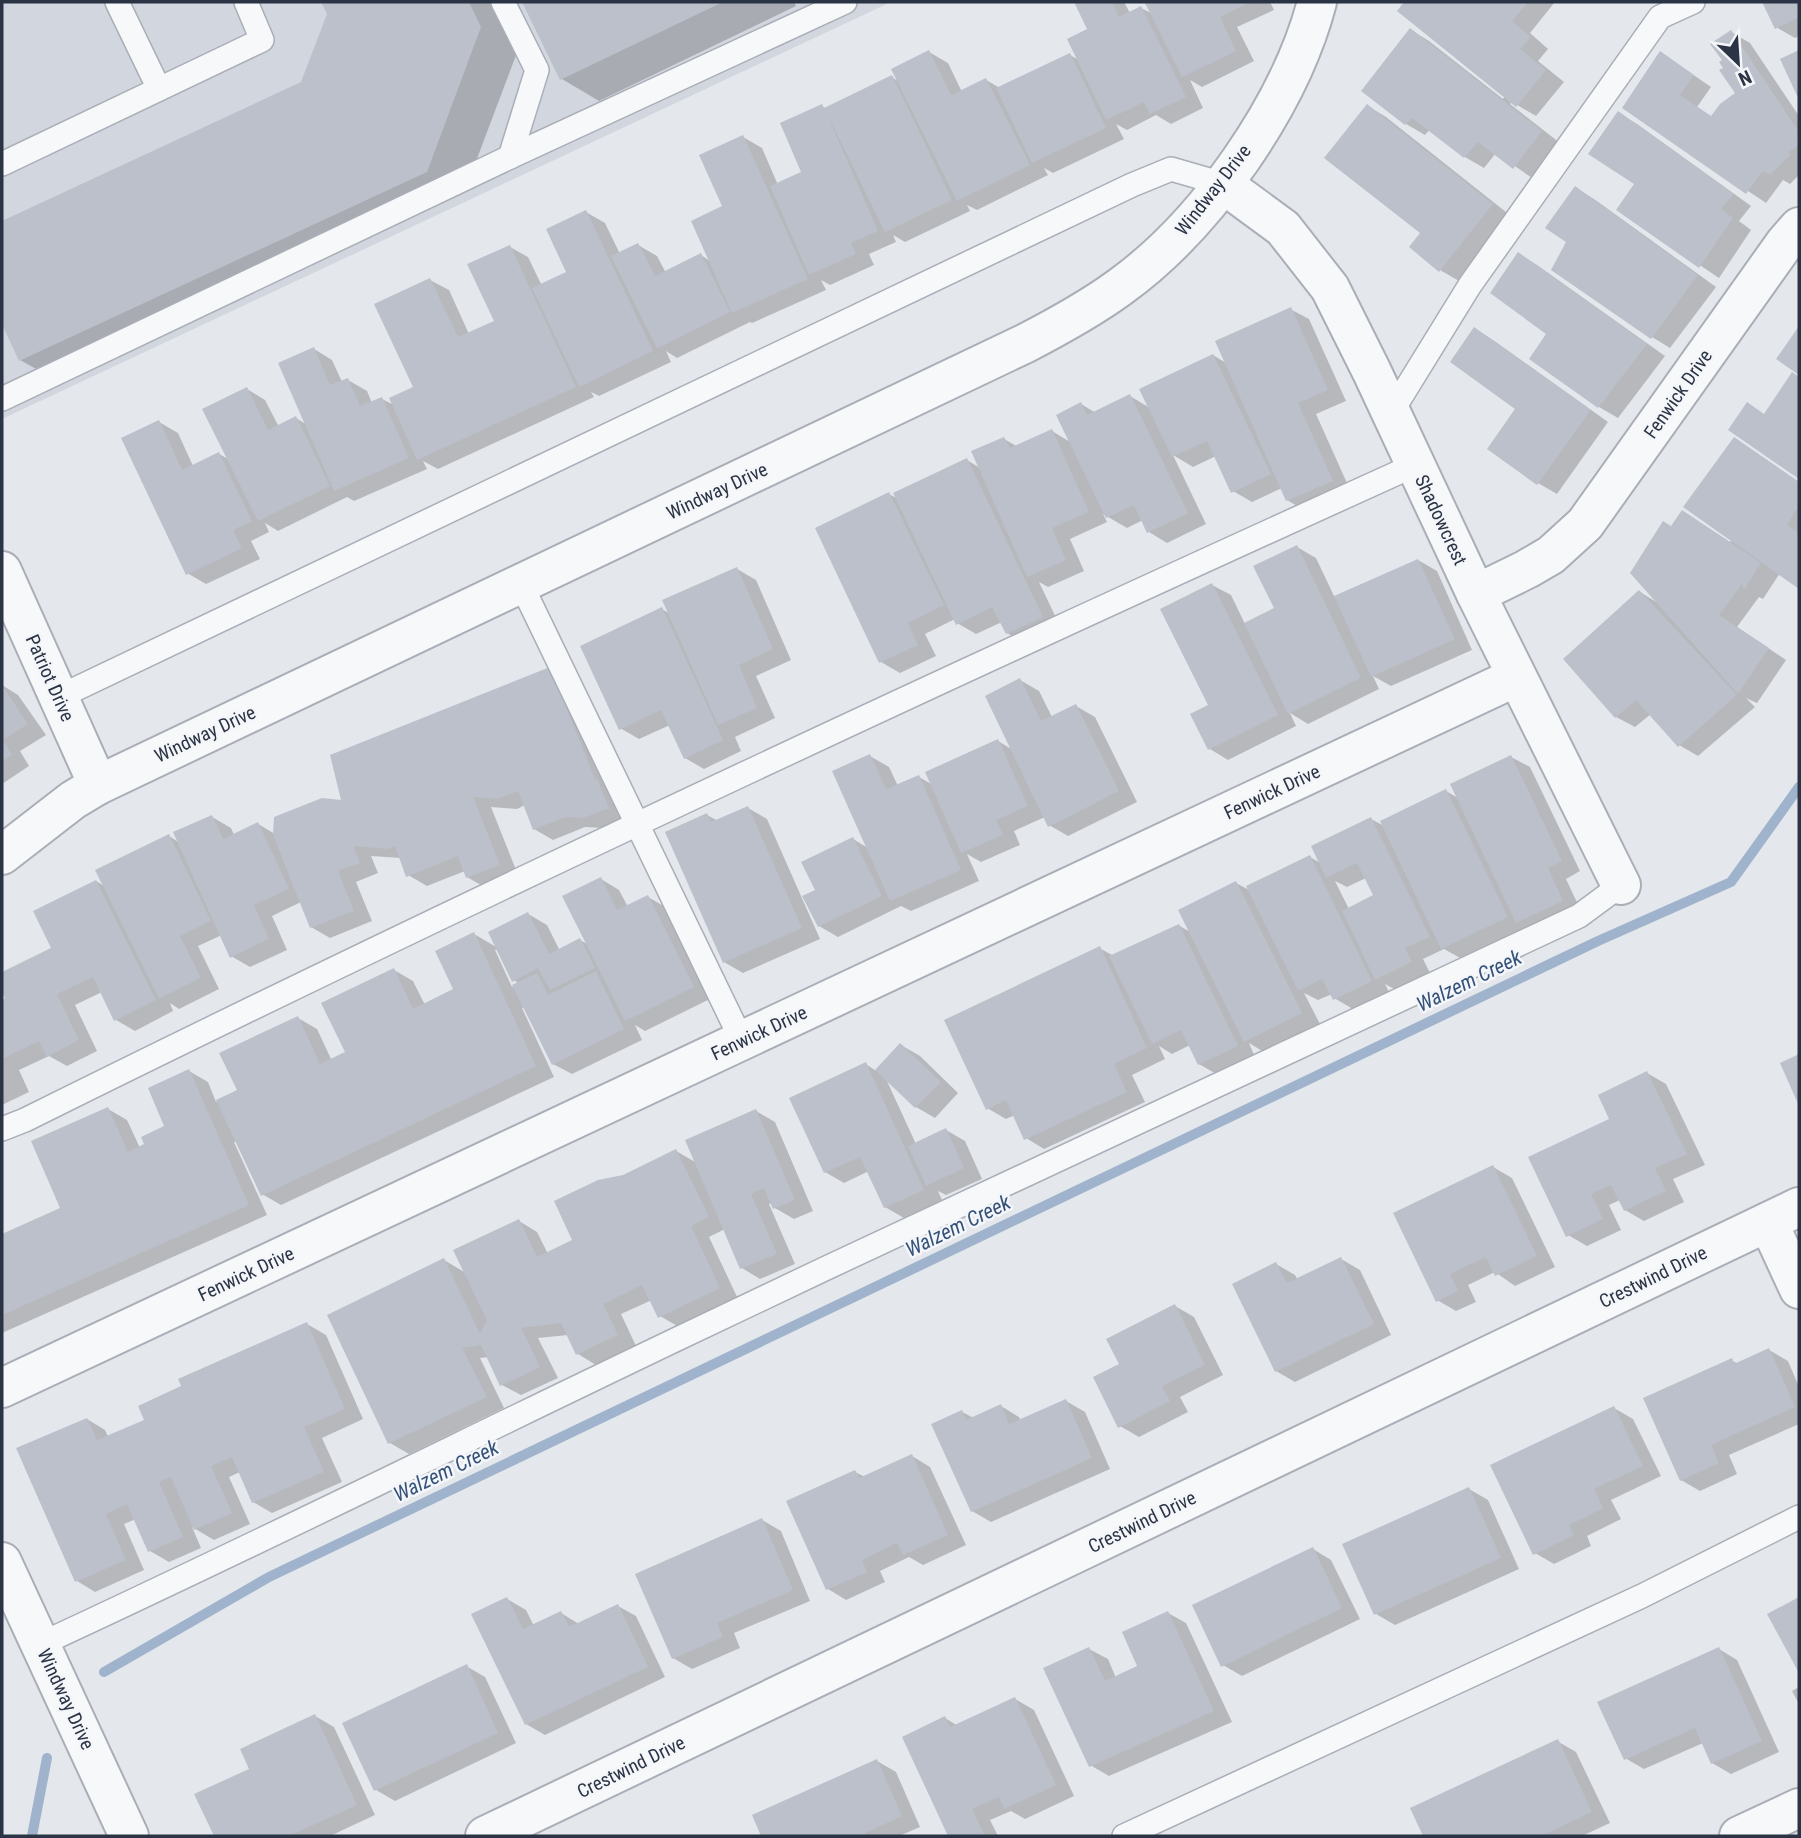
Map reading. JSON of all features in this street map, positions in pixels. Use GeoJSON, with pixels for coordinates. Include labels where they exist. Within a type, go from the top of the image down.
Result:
{"type":"FeatureCollection","features":[{"type":"Feature","properties":{"kind":"street","name":"Windway Drive"},"geometry":{"type":"LineString","coordinates":[[2,855],[73,800],[98,785],[1024,344],[1075,317],[1122,286],[1165,249],[1223,184],[1271,112],[1296,61],[1317,2]]}},
{"type":"Feature","properties":{"kind":"street","name":"Shadowcrest"},"geometry":{"type":"LineString","coordinates":[[1223,184],[1283,228],[1330,288],[1516,677],[1620,886]]}},
{"type":"Feature","properties":{"kind":"street","name":"Fenwick Drive"},"geometry":{"type":"LineString","coordinates":[[1476,594],[1550,555],[1585,524],[1799,226]]}},
{"type":"Feature","properties":{"kind":"street","name":"Patriot Drive"},"geometry":{"type":"LineString","coordinates":[[2,571],[98,785]]}},
{"type":"Feature","properties":{"kind":"street","name":"Fenwick Drive"},"geometry":{"type":"LineString","coordinates":[[2,1388],[1516,677]]}},
{"type":"Feature","properties":{"kind":"street"},"geometry":{"type":"LineString","coordinates":[[1784,1215],[1799,1289]]}},
{"type":"Feature","properties":{"kind":"street","name":"Crestwind Drive"},"geometry":{"type":"LineString","coordinates":[[485,1836],[1784,1215]]}},
{"type":"Feature","properties":{"kind":"street","name":"Windway Drive"},"geometry":{"type":"LineString","coordinates":[[2,1562],[129,1836]]}},
{"type":"Feature","properties":{"kind":"street"},"geometry":{"type":"LineString","coordinates":[[1739,1836],[1799,1808]]}},
{"type":"Feature","properties":{"kind":"lane"},"geometry":{"type":"LineString","coordinates":[[117,2],[159,89]]}},
{"type":"Feature","properties":{"kind":"lane"},"geometry":{"type":"LineString","coordinates":[[2,164],[262,40],[246,2]]}},
{"type":"Feature","properties":{"kind":"lane"},"geometry":{"type":"LineString","coordinates":[[503,2],[537,70],[510,157]]}},
{"type":"Feature","properties":{"kind":"lane"},"geometry":{"type":"LineString","coordinates":[[2,399],[510,157],[845,2]]}},
{"type":"Feature","properties":{"kind":"lane"},"geometry":{"type":"LineString","coordinates":[[1391,413],[1470,285],[1660,18],[1693,2]]}},
{"type":"Feature","properties":{"kind":"lane"},"geometry":{"type":"LineString","coordinates":[[59,697],[1132,185],[1171,169],[1223,184]]}},
{"type":"Feature","properties":{"kind":"lane"},"geometry":{"type":"LineString","coordinates":[[2,1129],[318,975],[1024,642],[1416,465]]}},
{"type":"Feature","properties":{"kind":"lane"},"geometry":{"type":"LineString","coordinates":[[521,584],[742,1041]]}},
{"type":"Feature","properties":{"kind":"lane"},"geometry":{"type":"LineString","coordinates":[[41,1644],[908,1230],[1579,916],[1620,886]]}},
{"type":"Feature","properties":{"kind":"lane"},"geometry":{"type":"LineString","coordinates":[[1124,1836],[1642,1596],[1799,1517]]}},
{"type":"Feature","properties":{"kind":"shaded area"},"geometry":{"type":"Polygon","coordinates":[[[2,2],[891,2],[2,419],[2,2]]]}},
{"type":"Feature","properties":{"kind":"building"},"geometry":{"type":"Polygon","coordinates":[[[321,2],[469,2],[481,27],[427,172],[19,361],[2,324],[2,221],[301,82],[327,14],[321,2]]]}},
{"type":"Feature","properties":{"kind":"building"},"geometry":{"type":"Polygon","coordinates":[[[522,2],[723,2],[560,80],[522,2]]]}},
{"type":"Feature","properties":{"kind":"building"},"geometry":{"type":"Polygon","coordinates":[[[1074,2],[1112,2],[1119,17],[1141,6],[1186,97],[1150,114],[1144,102],[1106,120],[1067,39],[1087,29],[1074,2]]]}},
{"type":"Feature","properties":{"kind":"building"},"geometry":{"type":"Polygon","coordinates":[[[1250,2],[1220,17],[1236,51],[1182,77],[1145,3],[1250,2]]]}},
{"type":"Feature","properties":{"kind":"building"},"geometry":{"type":"Polygon","coordinates":[[[1404,2],[1528,2],[1512,21],[1531,37],[1520,49],[1546,70],[1516,107],[1397,11],[1404,2]]]}},
{"type":"Feature","properties":{"kind":"building"},"geometry":{"type":"Polygon","coordinates":[[[1762,2],[1799,2],[1799,17],[1775,29],[1762,2]]]}},
{"type":"Feature","properties":{"kind":"building"},"geometry":{"type":"Polygon","coordinates":[[[1410,28],[1542,131],[1513,169],[1478,142],[1464,158],[1412,118],[1405,125],[1361,91],[1410,28]]]}},
{"type":"Feature","properties":{"kind":"building"},"geometry":{"type":"Polygon","coordinates":[[[1731,30],[1799,132],[1799,145],[1788,152],[1791,154],[1770,175],[1763,171],[1746,194],[1622,108],[1660,51],[1694,75],[1680,95],[1711,116],[1720,104],[1735,93],[1719,70],[1723,68],[1719,62],[1722,60],[1710,44],[1731,30]]]}},
{"type":"Feature","properties":{"kind":"building"},"geometry":{"type":"Polygon","coordinates":[[[929,50],[951,95],[986,78],[1030,165],[957,201],[891,69],[929,50]]]}},
{"type":"Feature","properties":{"kind":"building"},"geometry":{"type":"Polygon","coordinates":[[[1799,50],[1799,100],[1780,59],[1799,50]]]}},
{"type":"Feature","properties":{"kind":"building"},"geometry":{"type":"Polygon","coordinates":[[[1070,53],[1106,128],[1032,163],[996,88],[1070,53]]]}},
{"type":"Feature","properties":{"kind":"building"},"geometry":{"type":"Polygon","coordinates":[[[892,75],[952,200],[885,232],[826,112],[878,231],[851,243],[856,254],[809,275],[770,186],[801,172],[780,123],[822,104],[824,108],[892,75]]]}},
{"type":"Feature","properties":{"kind":"building"},"geometry":{"type":"Polygon","coordinates":[[[1367,104],[1493,204],[1439,272],[1409,247],[1420,233],[1324,158],[1367,104]]]}},
{"type":"Feature","properties":{"kind":"building"},"geometry":{"type":"Polygon","coordinates":[[[1618,111],[1734,194],[1721,209],[1733,218],[1699,268],[1616,210],[1634,184],[1588,154],[1618,111]]]}},
{"type":"Feature","properties":{"kind":"building"},"geometry":{"type":"Polygon","coordinates":[[[743,135],[808,279],[732,313],[691,221],[722,206],[699,155],[743,135]]]}},
{"type":"Feature","properties":{"kind":"building"},"geometry":{"type":"Polygon","coordinates":[[[1575,186],[1698,275],[1651,339],[1551,270],[1566,242],[1545,228],[1575,186]]]}},
{"type":"Feature","properties":{"kind":"building"},"geometry":{"type":"Polygon","coordinates":[[[586,210],[653,351],[579,387],[532,288],[566,272],[546,229],[586,210]]]}},
{"type":"Feature","properties":{"kind":"building"},"geometry":{"type":"Polygon","coordinates":[[[638,243],[655,276],[701,253],[730,312],[657,348],[611,256],[638,243]]]}},
{"type":"Feature","properties":{"kind":"building"},"geometry":{"type":"Polygon","coordinates":[[[510,245],[576,387],[417,460],[389,398],[413,387],[374,304],[430,278],[458,337],[494,321],[467,264],[510,245]]]}},
{"type":"Feature","properties":{"kind":"building"},"geometry":{"type":"Polygon","coordinates":[[[1518,252],[1647,344],[1598,408],[1529,359],[1546,334],[1490,293],[1518,252]]]}},
{"type":"Feature","properties":{"kind":"building"},"geometry":{"type":"Polygon","coordinates":[[[1291,307],[1328,390],[1298,403],[1333,481],[1286,501],[1215,341],[1291,307]]]}},
{"type":"Feature","properties":{"kind":"building"},"geometry":{"type":"Polygon","coordinates":[[[1799,326],[1799,375],[1776,359],[1799,326]]]}},
{"type":"Feature","properties":{"kind":"building"},"geometry":{"type":"Polygon","coordinates":[[[1474,327],[1591,410],[1537,485],[1487,449],[1515,409],[1450,362],[1474,327]]]}},
{"type":"Feature","properties":{"kind":"building"},"geometry":{"type":"Polygon","coordinates":[[[314,347],[330,385],[348,378],[360,406],[382,397],[409,458],[334,491],[278,363],[314,347]]]}},
{"type":"Feature","properties":{"kind":"building"},"geometry":{"type":"Polygon","coordinates":[[[1213,354],[1271,474],[1231,493],[1207,441],[1172,457],[1139,389],[1213,354]]]}},
{"type":"Feature","properties":{"kind":"building"},"geometry":{"type":"Polygon","coordinates":[[[1792,372],[1799,377],[1799,479],[1728,430],[1747,402],[1764,414],[1792,372]]]}},
{"type":"Feature","properties":{"kind":"building"},"geometry":{"type":"Polygon","coordinates":[[[247,387],[268,430],[296,416],[330,486],[258,521],[202,409],[247,387]]]}},
{"type":"Feature","properties":{"kind":"building"},"geometry":{"type":"Polygon","coordinates":[[[1130,394],[1188,513],[1147,533],[1134,505],[1106,518],[1056,415],[1081,402],[1087,415],[1130,394]]]}},
{"type":"Feature","properties":{"kind":"building"},"geometry":{"type":"Polygon","coordinates":[[[159,420],[182,470],[219,452],[252,521],[233,530],[242,548],[186,575],[121,438],[159,420]]]}},
{"type":"Feature","properties":{"kind":"building"},"geometry":{"type":"Polygon","coordinates":[[[1052,429],[1089,512],[1052,528],[1066,560],[1027,577],[971,451],[1004,437],[1010,448],[1052,429]]]}},
{"type":"Feature","properties":{"kind":"building"},"geometry":{"type":"Polygon","coordinates":[[[1734,437],[1799,482],[1799,512],[1796,510],[1787,525],[1799,533],[1799,589],[1683,507],[1734,437]]]}},
{"type":"Feature","properties":{"kind":"building"},"geometry":{"type":"Polygon","coordinates":[[[967,458],[1043,617],[1006,634],[992,607],[956,625],[893,493],[967,458]]]}},
{"type":"Feature","properties":{"kind":"building"},"geometry":{"type":"Polygon","coordinates":[[[889,492],[944,605],[908,623],[918,645],[879,663],[815,528],[889,492]]]}},
{"type":"Feature","properties":{"kind":"building"},"geometry":{"type":"Polygon","coordinates":[[[1682,510],[1761,563],[1744,590],[1742,584],[1719,615],[1769,648],[1738,694],[1630,573],[1663,521],[1671,526],[1682,510]]]}},
{"type":"Feature","properties":{"kind":"building"},"geometry":{"type":"Polygon","coordinates":[[[1297,545],[1361,678],[1288,714],[1244,623],[1274,608],[1253,566],[1297,545]]]}},
{"type":"Feature","properties":{"kind":"building"},"geometry":{"type":"Polygon","coordinates":[[[1418,559],[1455,639],[1371,677],[1334,596],[1418,559]]]}},
{"type":"Feature","properties":{"kind":"building"},"geometry":{"type":"Polygon","coordinates":[[[737,567],[773,649],[739,665],[757,708],[718,725],[662,600],[737,567]]]}},
{"type":"Feature","properties":{"kind":"building"},"geometry":{"type":"Polygon","coordinates":[[[1212,583],[1278,715],[1208,750],[1190,714],[1208,705],[1160,609],[1212,583]]]}},
{"type":"Feature","properties":{"kind":"building"},"geometry":{"type":"Polygon","coordinates":[[[1639,590],[1737,695],[1678,747],[1636,700],[1615,718],[1563,659],[1639,590]]]}},
{"type":"Feature","properties":{"kind":"building"},"geometry":{"type":"Polygon","coordinates":[[[662,607],[723,740],[684,759],[661,710],[619,730],[580,646],[662,607]]]}},
{"type":"Feature","properties":{"kind":"building"},"geometry":{"type":"Polygon","coordinates":[[[550,667],[609,808],[583,818],[565,817],[533,830],[518,791],[497,799],[473,797],[500,865],[466,878],[458,856],[406,877],[395,846],[388,849],[353,846],[360,863],[338,871],[354,911],[310,928],[273,835],[274,817],[322,798],[341,800],[330,755],[550,667]]]}},
{"type":"Feature","properties":{"kind":"building"},"geometry":{"type":"Polygon","coordinates":[[[1020,678],[1041,721],[1076,704],[1119,791],[1048,827],[985,696],[1020,678]]]}},
{"type":"Feature","properties":{"kind":"building"},"geometry":{"type":"Polygon","coordinates":[[[2,685],[28,724],[3,740],[12,755],[2,761],[2,685]]]}},
{"type":"Feature","properties":{"kind":"building"},"geometry":{"type":"Polygon","coordinates":[[[998,739],[1028,806],[996,820],[1003,835],[961,853],[925,772],[998,739]]]}},
{"type":"Feature","properties":{"kind":"building"},"geometry":{"type":"Polygon","coordinates":[[[870,754],[886,789],[919,775],[961,870],[890,901],[832,771],[870,754]]]}},
{"type":"Feature","properties":{"kind":"building"},"geometry":{"type":"Polygon","coordinates":[[[1511,755],[1562,861],[1548,868],[1563,901],[1516,923],[1450,784],[1511,755]]]}},
{"type":"Feature","properties":{"kind":"building"},"geometry":{"type":"Polygon","coordinates":[[[1446,789],[1508,917],[1441,949],[1380,821],[1446,789]]]}},
{"type":"Feature","properties":{"kind":"building"},"geometry":{"type":"Polygon","coordinates":[[[748,806],[802,928],[723,963],[665,832],[707,813],[711,822],[748,806]]]}},
{"type":"Feature","properties":{"kind":"building"},"geometry":{"type":"Polygon","coordinates":[[[212,815],[223,839],[258,822],[289,889],[254,905],[269,939],[230,958],[173,832],[212,815]]]}},
{"type":"Feature","properties":{"kind":"building"},"geometry":{"type":"Polygon","coordinates":[[[1371,817],[1430,937],[1405,948],[1412,962],[1375,980],[1342,911],[1373,895],[1357,863],[1326,878],[1311,846],[1371,817]]]}},
{"type":"Feature","properties":{"kind":"building"},"geometry":{"type":"Polygon","coordinates":[[[169,834],[211,921],[180,936],[201,978],[159,999],[95,870],[169,834]]]}},
{"type":"Feature","properties":{"kind":"building"},"geometry":{"type":"Polygon","coordinates":[[[853,837],[882,896],[818,927],[802,896],[815,890],[801,862],[853,837]]]}},
{"type":"Feature","properties":{"kind":"building"},"geometry":{"type":"Polygon","coordinates":[[[1310,855],[1372,981],[1333,1000],[1322,979],[1298,991],[1246,886],[1310,855]]]}},
{"type":"Feature","properties":{"kind":"building"},"geometry":{"type":"Polygon","coordinates":[[[601,877],[617,910],[648,895],[694,987],[625,1021],[562,896],[601,877]]]}},
{"type":"Feature","properties":{"kind":"building"},"geometry":{"type":"Polygon","coordinates":[[[96,880],[156,1000],[114,1021],[93,977],[57,994],[79,1040],[47,1057],[39,1041],[2,1059],[2,1000],[5,998],[2,992],[2,972],[51,948],[33,911],[96,880]]]}},
{"type":"Feature","properties":{"kind":"building"},"geometry":{"type":"Polygon","coordinates":[[[1236,881],[1302,1013],[1244,1042],[1178,910],[1236,881]]]}},
{"type":"Feature","properties":{"kind":"building"},"geometry":{"type":"Polygon","coordinates":[[[528,912],[549,954],[580,938],[595,968],[550,990],[538,968],[512,982],[488,932],[528,912]]]}},
{"type":"Feature","properties":{"kind":"building"},"geometry":{"type":"Polygon","coordinates":[[[1179,924],[1238,1046],[1198,1065],[1181,1030],[1152,1044],[1109,956],[1179,924]]]}},
{"type":"Feature","properties":{"kind":"building"},"geometry":{"type":"Polygon","coordinates":[[[474,932],[536,1066],[261,1196],[216,1100],[237,1090],[219,1053],[298,1016],[320,1064],[345,1052],[321,1003],[394,968],[413,1009],[453,989],[435,951],[474,932]]]}},
{"type":"Feature","properties":{"kind":"building"},"geometry":{"type":"Polygon","coordinates":[[[1100,946],[1147,1048],[1114,1064],[1127,1092],[1024,1140],[1006,1100],[986,1110],[944,1020],[1100,946]]]}},
{"type":"Feature","properties":{"kind":"building"},"geometry":{"type":"Polygon","coordinates":[[[596,971],[624,1029],[552,1065],[512,985],[537,973],[548,995],[596,971]]]}},
{"type":"Feature","properties":{"kind":"building"},"geometry":{"type":"Polygon","coordinates":[[[900,1043],[941,1082],[915,1108],[875,1070],[900,1043]]]}},
{"type":"Feature","properties":{"kind":"building"},"geometry":{"type":"Polygon","coordinates":[[[1799,1054],[1799,1106],[1780,1063],[1799,1054]]]}},
{"type":"Feature","properties":{"kind":"building"},"geometry":{"type":"Polygon","coordinates":[[[866,1062],[924,1190],[884,1208],[860,1157],[824,1173],[789,1098],[866,1062]]]}},
{"type":"Feature","properties":{"kind":"building"},"geometry":{"type":"Polygon","coordinates":[[[189,1069],[249,1205],[2,1315],[2,1234],[60,1208],[31,1141],[108,1107],[128,1152],[144,1144],[141,1137],[164,1126],[148,1088],[189,1069]]]}},
{"type":"Feature","properties":{"kind":"building"},"geometry":{"type":"Polygon","coordinates":[[[1647,1071],[1687,1154],[1655,1168],[1666,1191],[1624,1211],[1611,1185],[1591,1194],[1603,1219],[1566,1237],[1528,1157],[1609,1119],[1598,1095],[1647,1071]]]}},
{"type":"Feature","properties":{"kind":"building"},"geometry":{"type":"Polygon","coordinates":[[[756,1109],[795,1200],[773,1209],[764,1188],[751,1194],[777,1254],[740,1269],[685,1140],[756,1109]]]}},
{"type":"Feature","properties":{"kind":"building"},"geometry":{"type":"Polygon","coordinates":[[[946,1128],[964,1168],[926,1186],[908,1146],[946,1128]]]}},
{"type":"Feature","properties":{"kind":"building"},"geometry":{"type":"Polygon","coordinates":[[[676,1149],[709,1217],[691,1226],[720,1288],[658,1318],[642,1285],[603,1304],[618,1335],[576,1355],[561,1323],[521,1328],[540,1367],[500,1386],[481,1345],[462,1348],[487,1397],[388,1444],[327,1315],[444,1258],[480,1334],[487,1320],[453,1250],[519,1219],[537,1257],[572,1240],[554,1201],[598,1180],[623,1175],[676,1149]]]}},
{"type":"Feature","properties":{"kind":"building"},"geometry":{"type":"Polygon","coordinates":[[[1493,1165],[1537,1256],[1495,1276],[1486,1257],[1450,1274],[1458,1291],[1436,1302],[1393,1213],[1493,1165]]]}},
{"type":"Feature","properties":{"kind":"building"},"geometry":{"type":"Polygon","coordinates":[[[1341,1257],[1374,1324],[1275,1372],[1232,1284],[1276,1262],[1287,1283],[1341,1257]]]}},
{"type":"Feature","properties":{"kind":"building"},"geometry":{"type":"Polygon","coordinates":[[[1175,1304],[1205,1365],[1162,1386],[1170,1401],[1118,1428],[1093,1377],[1119,1364],[1106,1339],[1175,1304]]]}},
{"type":"Feature","properties":{"kind":"building"},"geometry":{"type":"Polygon","coordinates":[[[307,1322],[345,1409],[304,1427],[324,1472],[252,1503],[232,1457],[211,1466],[232,1513],[194,1530],[171,1477],[159,1482],[183,1537],[148,1552],[127,1504],[106,1514],[126,1560],[75,1582],[16,1448],[87,1418],[97,1440],[144,1420],[138,1406],[181,1386],[178,1379],[307,1322]]]}},
{"type":"Feature","properties":{"kind":"building"},"geometry":{"type":"Polygon","coordinates":[[[1769,1348],[1795,1407],[1711,1445],[1719,1463],[1680,1481],[1643,1398],[1732,1358],[1734,1364],[1769,1348]]]}},
{"type":"Feature","properties":{"kind":"building"},"geometry":{"type":"Polygon","coordinates":[[[1066,1399],[1092,1458],[971,1512],[931,1424],[962,1410],[966,1420],[1001,1404],[1009,1424],[1066,1399]]]}},
{"type":"Feature","properties":{"kind":"building"},"geometry":{"type":"Polygon","coordinates":[[[1614,1406],[1643,1466],[1594,1489],[1603,1508],[1569,1525],[1574,1535],[1533,1555],[1490,1465],[1614,1406]]]}},
{"type":"Feature","properties":{"kind":"building"},"geometry":{"type":"Polygon","coordinates":[[[912,1454],[948,1535],[903,1555],[897,1543],[862,1560],[867,1572],[826,1590],[786,1501],[855,1470],[859,1478],[912,1454]]]}},
{"type":"Feature","properties":{"kind":"building"},"geometry":{"type":"Polygon","coordinates":[[[1469,1487],[1501,1558],[1374,1615],[1342,1544],[1469,1487]]]}},
{"type":"Feature","properties":{"kind":"building"},"geometry":{"type":"Polygon","coordinates":[[[762,1518],[793,1590],[717,1623],[723,1637],[672,1659],[635,1574],[762,1518]]]}},
{"type":"Feature","properties":{"kind":"building"},"geometry":{"type":"Polygon","coordinates":[[[1313,1547],[1342,1608],[1221,1667],[1192,1605],[1313,1547]]]}},
{"type":"Feature","properties":{"kind":"building"},"geometry":{"type":"Polygon","coordinates":[[[507,1597],[523,1629],[561,1611],[569,1627],[618,1604],[648,1667],[525,1725],[471,1614],[507,1597]]]}},
{"type":"Feature","properties":{"kind":"building"},"geometry":{"type":"Polygon","coordinates":[[[1799,1597],[1799,1673],[1767,1614],[1799,1597]]]}},
{"type":"Feature","properties":{"kind":"building"},"geometry":{"type":"Polygon","coordinates":[[[1168,1611],[1214,1711],[1089,1767],[1043,1668],[1089,1647],[1105,1681],[1137,1666],[1122,1632],[1168,1611]]]}},
{"type":"Feature","properties":{"kind":"building"},"geometry":{"type":"Polygon","coordinates":[[[1719,1647],[1762,1741],[1711,1764],[1695,1728],[1624,1760],[1597,1702],[1719,1647]]]}},
{"type":"Feature","properties":{"kind":"building"},"geometry":{"type":"Polygon","coordinates":[[[467,1664],[498,1733],[374,1791],[342,1723],[467,1664]]]}},
{"type":"Feature","properties":{"kind":"building"},"geometry":{"type":"Polygon","coordinates":[[[1015,1697],[1056,1785],[1004,1809],[999,1797],[972,1809],[985,1836],[948,1836],[902,1737],[945,1716],[950,1727],[1015,1697]]]}},
{"type":"Feature","properties":{"kind":"building"},"geometry":{"type":"Polygon","coordinates":[[[315,1714],[357,1805],[289,1836],[214,1836],[194,1794],[249,1769],[240,1749],[315,1714]]]}},
{"type":"Feature","properties":{"kind":"building"},"geometry":{"type":"Polygon","coordinates":[[[1558,1739],[1592,1812],[1541,1836],[1423,1836],[1410,1808],[1558,1739]]]}},
{"type":"Feature","properties":{"kind":"building"},"geometry":{"type":"Polygon","coordinates":[[[877,1759],[902,1816],[865,1833],[866,1836],[761,1836],[752,1815],[877,1759]]]}},
{"type":"Feature","properties":{"kind":"waterway","name":"Walzem Creek"},"geometry":{"type":"LineString","coordinates":[[104,1672],[269,1577],[1598,941],[1731,882],[1799,787]]}},
{"type":"Feature","properties":{"kind":"waterway","name":"Walzem Creek"},"geometry":{"type":"LineString","coordinates":[[32,1836],[47,1758]]}}]}
